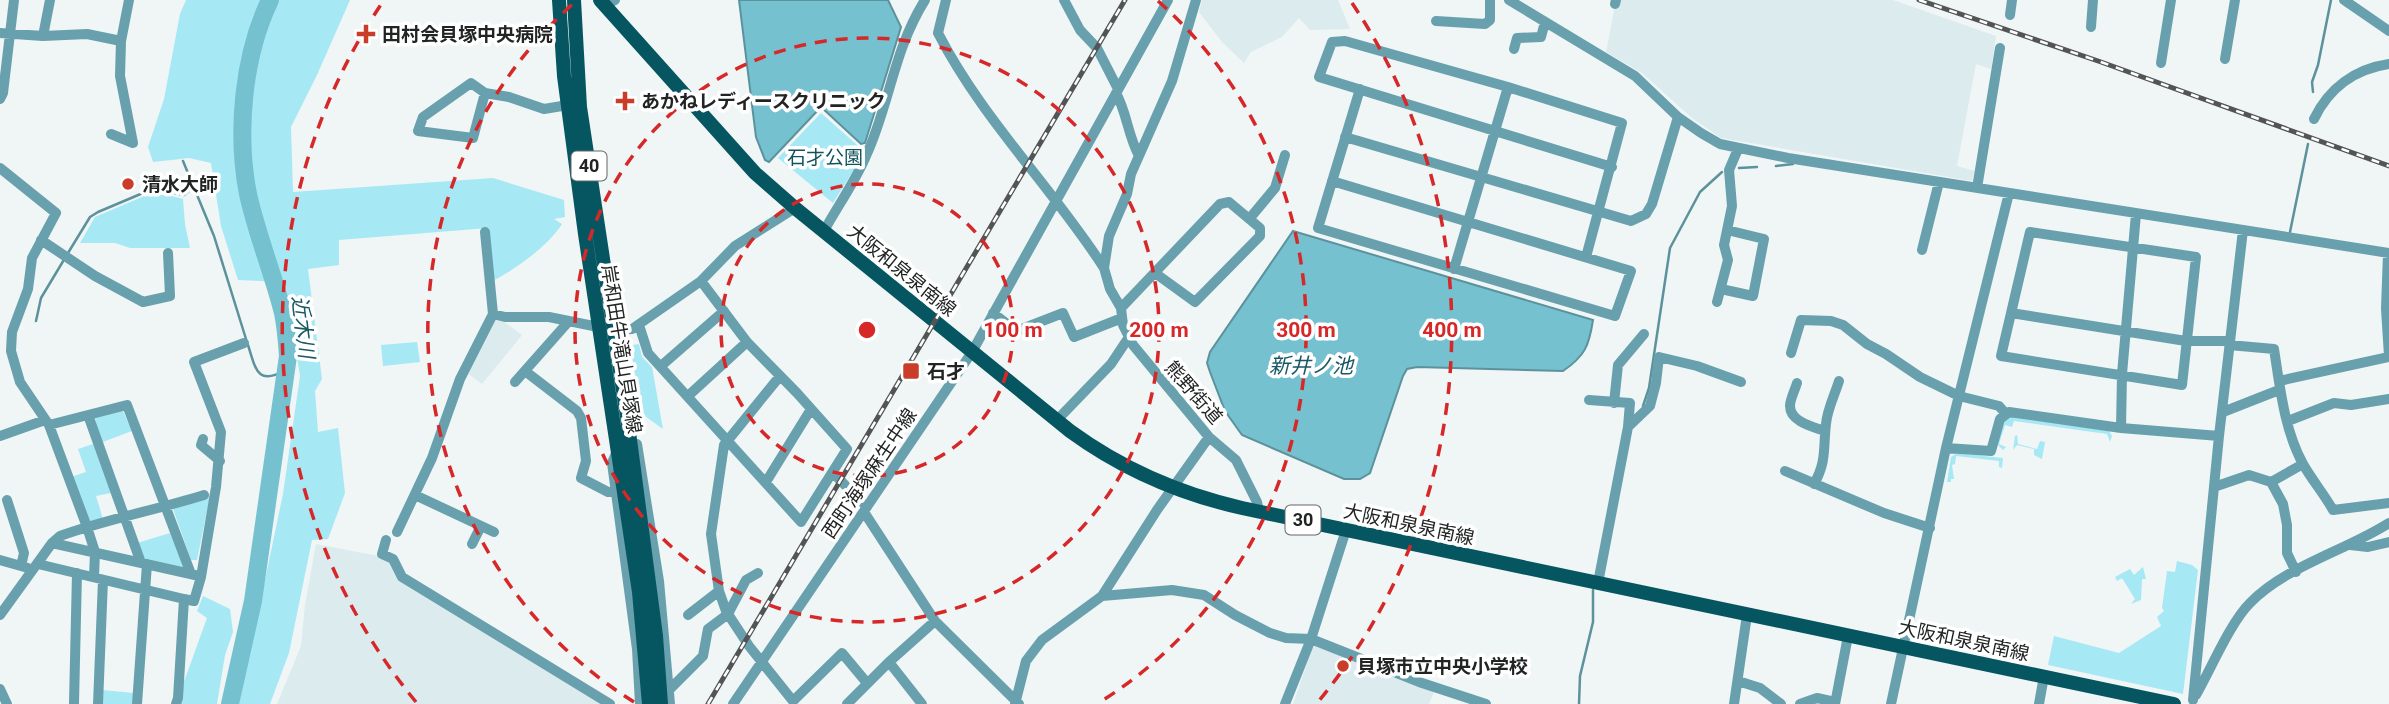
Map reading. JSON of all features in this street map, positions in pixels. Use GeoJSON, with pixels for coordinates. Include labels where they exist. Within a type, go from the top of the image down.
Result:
{"type":"FeatureCollection","features":[{"type":"Feature","properties":{"kind":"main road","name":"岸和田牛滝山貝塚線"},"geometry":{"type":"LineString","coordinates":[[559,0],[568,105],[598,326],[645,592],[649,704]]}},
{"type":"Feature","properties":{"kind":"main road","name":"岸和田牛滝山貝塚線"},"geometry":{"type":"LineString","coordinates":[[574,0],[580,107],[619,370],[661,704]]}},
{"type":"Feature","properties":{"kind":"main road","name":"大阪和泉泉南線"},"geometry":{"type":"LineString","coordinates":[[607,2],[739,156],[795,208],[1057,420],[1109,456],[1173,488],[1346,530],[2174,704]]}},
{"type":"Feature","properties":{"kind":"street"},"geometry":{"type":"LineString","coordinates":[[0,99],[3,93],[4,33],[14,0]]}},
{"type":"Feature","properties":{"kind":"street"},"geometry":{"type":"LineString","coordinates":[[43,36],[50,0]]}},
{"type":"Feature","properties":{"kind":"street"},"geometry":{"type":"LineString","coordinates":[[111,134],[133,144],[120,76],[121,41],[129,0]]}},
{"type":"Feature","properties":{"kind":"street"},"geometry":{"type":"LineString","coordinates":[[824,231],[866,157],[896,60],[913,19],[925,0]]}},
{"type":"Feature","properties":{"kind":"street","name":"熊野街道"},"geometry":{"type":"LineString","coordinates":[[946,0],[938,33],[956,67],[1056,203],[1083,235],[1104,268],[1129,337],[1153,372],[1209,437],[1236,460],[1259,511]]}},
{"type":"Feature","properties":{"kind":"street"},"geometry":{"type":"LineString","coordinates":[[1064,0],[1080,30],[1097,48],[1125,108],[1132,144],[1139,156]]}},
{"type":"Feature","properties":{"kind":"street","name":"西町海塚麻生中線"},"geometry":{"type":"LineString","coordinates":[[733,704],[972,352],[1168,0]]}},
{"type":"Feature","properties":{"kind":"street"},"geometry":{"type":"LineString","coordinates":[[1104,268],[1109,236],[1127,194],[1126,187],[1172,81],[1196,0]]}},
{"type":"Feature","properties":{"kind":"street"},"geometry":{"type":"LineString","coordinates":[[1436,21],[1485,24],[1490,20],[1490,0]]}},
{"type":"Feature","properties":{"kind":"street"},"geometry":{"type":"LineString","coordinates":[[1509,0],[1634,76],[1678,117],[1720,144],[1939,182],[2388,253],[2386,309],[2389,356],[2279,385],[2223,412]]}},
{"type":"Feature","properties":{"kind":"street"},"geometry":{"type":"LineString","coordinates":[[2010,15],[2012,0]]}},
{"type":"Feature","properties":{"kind":"street"},"geometry":{"type":"LineString","coordinates":[[2091,27],[2093,0]]}},
{"type":"Feature","properties":{"kind":"street"},"geometry":{"type":"LineString","coordinates":[[2161,63],[2171,0]]}},
{"type":"Feature","properties":{"kind":"street"},"geometry":{"type":"LineString","coordinates":[[2225,59],[2235,0]]}},
{"type":"Feature","properties":{"kind":"street"},"geometry":{"type":"LineString","coordinates":[[2344,0],[2389,31]]}},
{"type":"Feature","properties":{"kind":"street"},"geometry":{"type":"LineString","coordinates":[[1514,49],[1517,38],[1541,37],[1545,22]]}},
{"type":"Feature","properties":{"kind":"street"},"geometry":{"type":"LineString","coordinates":[[4,33],[43,36],[87,34],[121,41]]}},
{"type":"Feature","properties":{"kind":"street"},"geometry":{"type":"LineString","coordinates":[[1586,257],[1612,167],[1622,123],[1508,87],[1345,41],[1332,42],[1320,77],[1612,167]]}},
{"type":"Feature","properties":{"kind":"street"},"geometry":{"type":"LineString","coordinates":[[1977,188],[2000,48]]}},
{"type":"Feature","properties":{"kind":"street"},"geometry":{"type":"LineString","coordinates":[[2314,119],[2330,93],[2344,81],[2377,66],[2389,64]]}},
{"type":"Feature","properties":{"kind":"street"},"geometry":{"type":"LineString","coordinates":[[485,93],[474,138],[418,131],[423,117],[471,83],[485,93],[509,97],[544,109],[568,105]]}},
{"type":"Feature","properties":{"kind":"street"},"geometry":{"type":"LineString","coordinates":[[1454,269],[1508,87]]}},
{"type":"Feature","properties":{"kind":"street"},"geometry":{"type":"LineString","coordinates":[[1332,181],[1631,271],[1615,316],[1318,228],[1345,137],[1360,89]]}},
{"type":"Feature","properties":{"kind":"street"},"geometry":{"type":"LineString","coordinates":[[1345,137],[1631,221],[1646,214],[1652,204],[1678,117]]}},
{"type":"Feature","properties":{"kind":"street"},"geometry":{"type":"LineString","coordinates":[[1717,302],[1728,260],[1724,246],[1732,206],[1729,170],[1738,149]]}},
{"type":"Feature","properties":{"kind":"street"},"geometry":{"type":"LineString","coordinates":[[1250,218],[1275,188],[1285,155]]}},
{"type":"Feature","properties":{"kind":"street"},"geometry":{"type":"LineString","coordinates":[[0,168],[56,214],[32,257],[28,289],[12,332],[11,351],[20,382],[47,422],[95,552],[99,579],[98,704]]}},
{"type":"Feature","properties":{"kind":"street"},"geometry":{"type":"LineString","coordinates":[[1922,250],[1939,182]]}},
{"type":"Feature","properties":{"kind":"street"},"geometry":{"type":"LineString","coordinates":[[1891,704],[1946,448],[2009,193]]}},
{"type":"Feature","properties":{"kind":"street"},"geometry":{"type":"LineString","coordinates":[[993,313],[1016,331],[1063,313],[1074,337],[1121,313],[1155,273],[1220,204],[1229,202],[1260,228],[1260,236],[1195,303],[1155,273]]}},
{"type":"Feature","properties":{"kind":"street"},"geometry":{"type":"LineString","coordinates":[[493,314],[505,317],[549,317],[613,330],[632,329],[701,281],[736,246],[795,208]]}},
{"type":"Feature","properties":{"kind":"street"},"geometry":{"type":"LineString","coordinates":[[2121,428],[2122,374],[2136,214]]}},
{"type":"Feature","properties":{"kind":"street"},"geometry":{"type":"LineString","coordinates":[[1721,289],[1754,296],[1764,239],[1727,230]]}},
{"type":"Feature","properties":{"kind":"street"},"geometry":{"type":"LineString","coordinates":[[2193,702],[2219,436],[2243,230]]}},
{"type":"Feature","properties":{"kind":"street"},"geometry":{"type":"LineString","coordinates":[[403,527],[460,379],[493,314],[485,232]]}},
{"type":"Feature","properties":{"kind":"street"},"geometry":{"type":"LineString","coordinates":[[2030,232],[2132,247],[2196,257],[2182,385],[2001,356],[2030,232]]}},
{"type":"Feature","properties":{"kind":"street"},"geometry":{"type":"LineString","coordinates":[[41,240],[95,276],[143,302],[170,296],[168,253]]}},
{"type":"Feature","properties":{"kind":"street"},"geometry":{"type":"LineString","coordinates":[[639,325],[648,353],[801,522],[834,474],[847,449],[747,342],[701,281]]}},
{"type":"Feature","properties":{"kind":"street"},"geometry":{"type":"LineString","coordinates":[[661,366],[724,312]]}},
{"type":"Feature","properties":{"kind":"street"},"geometry":{"type":"LineString","coordinates":[[2011,313],[2186,341],[2274,349],[2288,421],[2303,464],[2333,510],[2389,503]]}},
{"type":"Feature","properties":{"kind":"street"},"geometry":{"type":"LineString","coordinates":[[1791,352],[1801,320],[1832,321],[1843,325],[1867,344],[1920,377],[1959,396],[1999,406],[2006,414]]}},
{"type":"Feature","properties":{"kind":"street"},"geometry":{"type":"LineString","coordinates":[[515,382],[569,321]]}},
{"type":"Feature","properties":{"kind":"street"},"geometry":{"type":"LineString","coordinates":[[1614,403],[1618,365],[1644,334]]}},
{"type":"Feature","properties":{"kind":"street"},"geometry":{"type":"LineString","coordinates":[[1057,420],[1111,364],[1129,337]]}},
{"type":"Feature","properties":{"kind":"street"},"geometry":{"type":"LineString","coordinates":[[688,396],[747,342]]}},
{"type":"Feature","properties":{"kind":"street"},"geometry":{"type":"LineString","coordinates":[[0,561],[77,573],[194,601],[196,576],[220,461],[221,432],[194,362],[244,343]]}},
{"type":"Feature","properties":{"kind":"street"},"geometry":{"type":"LineString","coordinates":[[1628,428],[1650,406],[1657,383],[1659,357],[1697,366],[1741,382]]}},
{"type":"Feature","properties":{"kind":"street"},"geometry":{"type":"LineString","coordinates":[[619,370],[642,471],[659,581],[670,704]]}},
{"type":"Feature","properties":{"kind":"street"},"geometry":{"type":"LineString","coordinates":[[525,371],[577,411],[581,418],[586,461],[581,478],[608,492],[616,492]]}},
{"type":"Feature","properties":{"kind":"street"},"geometry":{"type":"LineString","coordinates":[[780,376],[727,439],[711,534],[719,591],[728,614],[794,702],[842,653],[867,683]]}},
{"type":"Feature","properties":{"kind":"street"},"geometry":{"type":"LineString","coordinates":[[1814,484],[1825,457],[1826,422],[1839,381]]}},
{"type":"Feature","properties":{"kind":"street"},"geometry":{"type":"LineString","coordinates":[[1797,383],[1790,406],[1793,414],[1802,423],[1825,431]]}},
{"type":"Feature","properties":{"kind":"street"},"geometry":{"type":"LineString","coordinates":[[2288,421],[2334,403],[2351,405],[2389,399]]}},
{"type":"Feature","properties":{"kind":"street"},"geometry":{"type":"LineString","coordinates":[[1588,400],[1630,403],[1628,428],[1598,583]]}},
{"type":"Feature","properties":{"kind":"street"},"geometry":{"type":"LineString","coordinates":[[0,436],[47,422],[127,405],[196,576]]}},
{"type":"Feature","properties":{"kind":"street"},"geometry":{"type":"LineString","coordinates":[[766,482],[811,409]]}},
{"type":"Feature","properties":{"kind":"street"},"geometry":{"type":"LineString","coordinates":[[1946,448],[1991,451],[2000,419],[2009,412],[2121,428],[2219,436]]}},
{"type":"Feature","properties":{"kind":"street"},"geometry":{"type":"LineString","coordinates":[[88,415],[144,563],[145,590],[137,704]]}},
{"type":"Feature","properties":{"kind":"street"},"geometry":{"type":"LineString","coordinates":[[1017,703],[1026,661],[1042,640],[1102,596],[1209,437]]}},
{"type":"Feature","properties":{"kind":"street"},"geometry":{"type":"LineString","coordinates":[[203,439],[201,445],[220,461]]}},
{"type":"Feature","properties":{"kind":"street"},"geometry":{"type":"LineString","coordinates":[[618,449],[612,463],[637,649],[640,704]]}},
{"type":"Feature","properties":{"kind":"street"},"geometry":{"type":"LineString","coordinates":[[2271,482],[2303,464]]}},
{"type":"Feature","properties":{"kind":"street"},"geometry":{"type":"LineString","coordinates":[[1785,471],[1884,513],[1930,528]]}},
{"type":"Feature","properties":{"kind":"street"},"geometry":{"type":"LineString","coordinates":[[834,474],[865,510],[936,621],[1017,703]]}},
{"type":"Feature","properties":{"kind":"street"},"geometry":{"type":"LineString","coordinates":[[2214,486],[2249,475],[2271,482],[2283,504],[2287,525],[2287,553],[2296,572]]}},
{"type":"Feature","properties":{"kind":"street"},"geometry":{"type":"LineString","coordinates":[[0,615],[52,543],[60,536],[124,515],[166,507],[204,495]]}},
{"type":"Feature","properties":{"kind":"street"},"geometry":{"type":"LineString","coordinates":[[415,495],[440,513],[494,532]]}},
{"type":"Feature","properties":{"kind":"street"},"geometry":{"type":"LineString","coordinates":[[7,500],[24,553],[21,566]]}},
{"type":"Feature","properties":{"kind":"street"},"geometry":{"type":"LineString","coordinates":[[2193,702],[2249,604],[2275,582],[2389,523]]}},
{"type":"Feature","properties":{"kind":"street"},"geometry":{"type":"LineString","coordinates":[[472,544],[481,526]]}},
{"type":"Feature","properties":{"kind":"street"},"geometry":{"type":"LineString","coordinates":[[1285,704],[1311,639],[1346,530]]}},
{"type":"Feature","properties":{"kind":"street"},"geometry":{"type":"LineString","coordinates":[[386,540],[382,554],[393,559],[402,577],[610,704]]}},
{"type":"Feature","properties":{"kind":"street"},"geometry":{"type":"LineString","coordinates":[[2350,545],[2368,547],[2389,542]]}},
{"type":"Feature","properties":{"kind":"street"},"geometry":{"type":"LineString","coordinates":[[52,543],[196,576]]}},
{"type":"Feature","properties":{"kind":"street"},"geometry":{"type":"LineString","coordinates":[[72,704],[77,573]]}},
{"type":"Feature","properties":{"kind":"street"},"geometry":{"type":"LineString","coordinates":[[670,689],[703,656],[708,629],[728,614],[748,587],[746,580],[758,573]]}},
{"type":"Feature","properties":{"kind":"street"},"geometry":{"type":"LineString","coordinates":[[1102,596],[1172,590],[1204,595],[1270,633],[1286,638],[1311,639],[1422,683],[1486,704]]}},
{"type":"Feature","properties":{"kind":"street"},"geometry":{"type":"LineString","coordinates":[[688,615],[719,591]]}},
{"type":"Feature","properties":{"kind":"street"},"geometry":{"type":"LineString","coordinates":[[176,704],[184,599]]}},
{"type":"Feature","properties":{"kind":"street"},"geometry":{"type":"LineString","coordinates":[[1734,704],[1747,615]]}},
{"type":"Feature","properties":{"kind":"street"},"geometry":{"type":"LineString","coordinates":[[848,704],[889,662],[936,621]]}},
{"type":"Feature","properties":{"kind":"street"},"geometry":{"type":"LineString","coordinates":[[1800,704],[1817,698],[1835,703],[1848,636]]}},
{"type":"Feature","properties":{"kind":"street"},"geometry":{"type":"LineString","coordinates":[[889,662],[922,704]]}},
{"type":"Feature","properties":{"kind":"street"},"geometry":{"type":"LineString","coordinates":[[2039,704],[2044,676]]}},
{"type":"Feature","properties":{"kind":"street"},"geometry":{"type":"LineString","coordinates":[[1738,681],[1760,688],[1781,704]]}},
{"type":"Feature","properties":{"kind":"street"},"geometry":{"type":"LineString","coordinates":[[0,690],[7,704]]}},
{"type":"Feature","properties":{"kind":"shaded area"},"geometry":{"type":"Polygon","coordinates":[[[1202,0],[1338,0],[1350,29],[1310,30],[1299,18],[1282,37],[1251,52],[1244,63],[1222,42],[1199,12],[1202,0]]]}},
{"type":"Feature","properties":{"kind":"shaded area"},"geometry":{"type":"Polygon","coordinates":[[[1616,0],[1893,0],[1996,36],[1991,69],[1976,64],[1957,166],[1975,171],[1972,181],[1721,138],[1692,118],[1642,73],[1606,52],[1616,0]]]}},
{"type":"Feature","properties":{"kind":"shaded area"},"geometry":{"type":"Polygon","coordinates":[[[499,318],[522,335],[482,384],[467,373],[499,318]]]}},
{"type":"Feature","properties":{"kind":"shaded area"},"geometry":{"type":"Polygon","coordinates":[[[316,544],[389,558],[397,577],[606,704],[277,704],[301,646],[316,544]]]}},
{"type":"Feature","properties":{"kind":"shaded area","name":"貝塚市立中央小学校"},"geometry":{"type":"Polygon","coordinates":[[[1319,642],[1436,687],[1429,704],[1293,704],[1312,649],[1319,642]]]}},
{"type":"Feature","properties":{"kind":"green space"},"geometry":{"type":"Polygon","coordinates":[[[186,0],[350,0],[291,127],[293,192],[493,178],[564,200],[565,217],[554,219],[562,224],[549,240],[512,270],[494,280],[488,228],[339,240],[339,265],[308,269],[322,379],[315,391],[318,432],[338,428],[345,493],[328,539],[312,540],[289,653],[270,704],[239,704],[283,494],[300,376],[285,282],[238,280],[221,226],[211,163],[189,158],[153,162],[148,147],[164,99],[180,14],[186,0]]]}},
{"type":"Feature","properties":{"kind":"green space","name":"石才公園"},"geometry":{"type":"Polygon","coordinates":[[[821,113],[865,152],[833,203],[778,158],[821,113]]]}},
{"type":"Feature","properties":{"kind":"green space"},"geometry":{"type":"Polygon","coordinates":[[[149,194],[164,194],[183,199],[190,248],[130,248],[115,243],[80,243],[95,217],[149,194]]]}},
{"type":"Feature","properties":{"kind":"green space"},"geometry":{"type":"Polygon","coordinates":[[[417,342],[420,362],[383,366],[381,345],[417,342]]]}},
{"type":"Feature","properties":{"kind":"green space"},"geometry":{"type":"Polygon","coordinates":[[[639,344],[642,357],[652,367],[663,429],[642,414],[632,356],[633,345],[639,344]]]}},
{"type":"Feature","properties":{"kind":"green space"},"geometry":{"type":"Polygon","coordinates":[[[123,411],[132,431],[100,443],[95,418],[123,411]]]}},
{"type":"Feature","properties":{"kind":"green space"},"geometry":{"type":"Polygon","coordinates":[[[2013,416],[2109,431],[2112,436],[2110,442],[2107,434],[2014,421],[2012,427],[2005,425],[1999,444],[2006,447],[2003,450],[1997,444],[2003,421],[2013,416]]]}},
{"type":"Feature","properties":{"kind":"green space"},"geometry":{"type":"Polygon","coordinates":[[[2017,435],[2018,444],[2037,449],[2040,441],[2045,442],[2042,459],[2034,455],[2034,449],[2017,445],[2013,450],[2017,435]]]}},
{"type":"Feature","properties":{"kind":"green space"},"geometry":{"type":"Polygon","coordinates":[[[93,444],[111,493],[96,496],[103,519],[88,524],[71,477],[86,472],[78,449],[93,444]]]}},
{"type":"Feature","properties":{"kind":"green space"},"geometry":{"type":"Polygon","coordinates":[[[1957,453],[2003,458],[2002,468],[1999,467],[1999,461],[1956,456],[1955,464],[1952,465],[1954,479],[1947,482],[1951,457],[1957,453]]]}},
{"type":"Feature","properties":{"kind":"green space"},"geometry":{"type":"Polygon","coordinates":[[[210,496],[197,560],[191,560],[173,509],[210,496]]]}},
{"type":"Feature","properties":{"kind":"green space"},"geometry":{"type":"Polygon","coordinates":[[[170,533],[185,567],[181,570],[143,559],[137,543],[170,533]]]}},
{"type":"Feature","properties":{"kind":"green space"},"geometry":{"type":"Polygon","coordinates":[[[2177,561],[2192,565],[2198,570],[2183,694],[2048,665],[2054,636],[2119,653],[2161,626],[2157,617],[2164,611],[2162,608],[2167,571],[2175,572],[2177,561]]]}},
{"type":"Feature","properties":{"kind":"green space"},"geometry":{"type":"Polygon","coordinates":[[[2143,567],[2146,579],[2142,579],[2141,600],[2131,604],[2135,599],[2122,578],[2117,581],[2115,577],[2130,569],[2134,575],[2143,567]]]}},
{"type":"Feature","properties":{"kind":"green space"},"geometry":{"type":"Polygon","coordinates":[[[203,596],[230,609],[233,632],[225,655],[217,704],[181,704],[181,690],[207,618],[197,611],[203,596]]]}},
{"type":"Feature","properties":{"kind":"green space"},"geometry":{"type":"Polygon","coordinates":[[[102,690],[134,693],[134,704],[102,704],[102,690]]]}},
{"type":"Feature","properties":{"kind":"water"},"geometry":{"type":"Polygon","coordinates":[[[739,0],[888,0],[901,27],[865,143],[861,144],[821,107],[769,162],[765,160],[756,137],[739,0]]]}},
{"type":"Feature","properties":{"kind":"water","name":"新井ノ池"},"geometry":{"type":"Polygon","coordinates":[[[1293,231],[1593,320],[1588,344],[1581,355],[1563,371],[1417,367],[1407,369],[1370,473],[1360,479],[1344,479],[1242,435],[1225,411],[1207,363],[1210,352],[1293,231]]]}},
{"type":"Feature","properties":{"kind":"waterway","name":"近木川"},"geometry":{"type":"LineString","coordinates":[[230,704],[253,601],[288,356],[283,313],[256,224],[244,170],[244,95],[253,45],[270,0]]}},
{"type":"Feature","properties":{"kind":"waterway"},"geometry":{"type":"LineString","coordinates":[[2313,92],[2312,82],[2331,0]]}},
{"type":"Feature","properties":{"kind":"waterway"},"geometry":{"type":"LineString","coordinates":[[2290,232],[2308,144]]}},
{"type":"Feature","properties":{"kind":"waterway"},"geometry":{"type":"LineString","coordinates":[[183,161],[214,236],[246,339]]}},
{"type":"Feature","properties":{"kind":"waterway"},"geometry":{"type":"LineString","coordinates":[[1776,166],[1793,164]]}},
{"type":"Feature","properties":{"kind":"waterway"},"geometry":{"type":"LineString","coordinates":[[1739,168],[1757,167]]}},
{"type":"Feature","properties":{"kind":"waterway"},"geometry":{"type":"LineString","coordinates":[[1643,406],[1649,388],[1670,248],[1700,192],[1722,172]]}},
{"type":"Feature","properties":{"kind":"waterway"},"geometry":{"type":"LineString","coordinates":[[68,253],[90,217],[98,212],[143,193],[160,190],[184,195],[194,187]]}},
{"type":"Feature","properties":{"kind":"waterway"},"geometry":{"type":"LineString","coordinates":[[36,321],[41,298],[65,258]]}},
{"type":"Feature","properties":{"kind":"waterway"},"geometry":{"type":"LineString","coordinates":[[248,345],[256,368],[263,376],[276,375],[286,370]]}},
{"type":"Feature","properties":{"kind":"waterway"},"geometry":{"type":"LineString","coordinates":[[1579,704],[1580,676],[1593,622],[1593,590]]}},
{"type":"Feature","properties":{"kind":"railway"},"geometry":{"type":"LineString","coordinates":[[708,704],[1125,0]]}},
{"type":"Feature","properties":{"kind":"railway"},"geometry":{"type":"LineString","coordinates":[[1919,0],[2101,62],[2389,166]]}},
{"type":"Feature","properties":{"kind":"place","name":"田村会貝塚中央病院"},"geometry":{"type":"Point","coordinates":[366,34]}},
{"type":"Feature","properties":{"kind":"place","name":"あかねレディースクリニック"},"geometry":{"type":"Point","coordinates":[625,101]}},
{"type":"Feature","properties":{"kind":"place","name":"清水大師"},"geometry":{"type":"Point","coordinates":[128,184]}},
{"type":"Feature","properties":{"kind":"place","name":"石才"},"geometry":{"type":"Point","coordinates":[911,371]}},
{"type":"Feature","properties":{"kind":"place","name":"貝塚市立中央小学校"},"geometry":{"type":"Point","coordinates":[1343,666]}}]}
